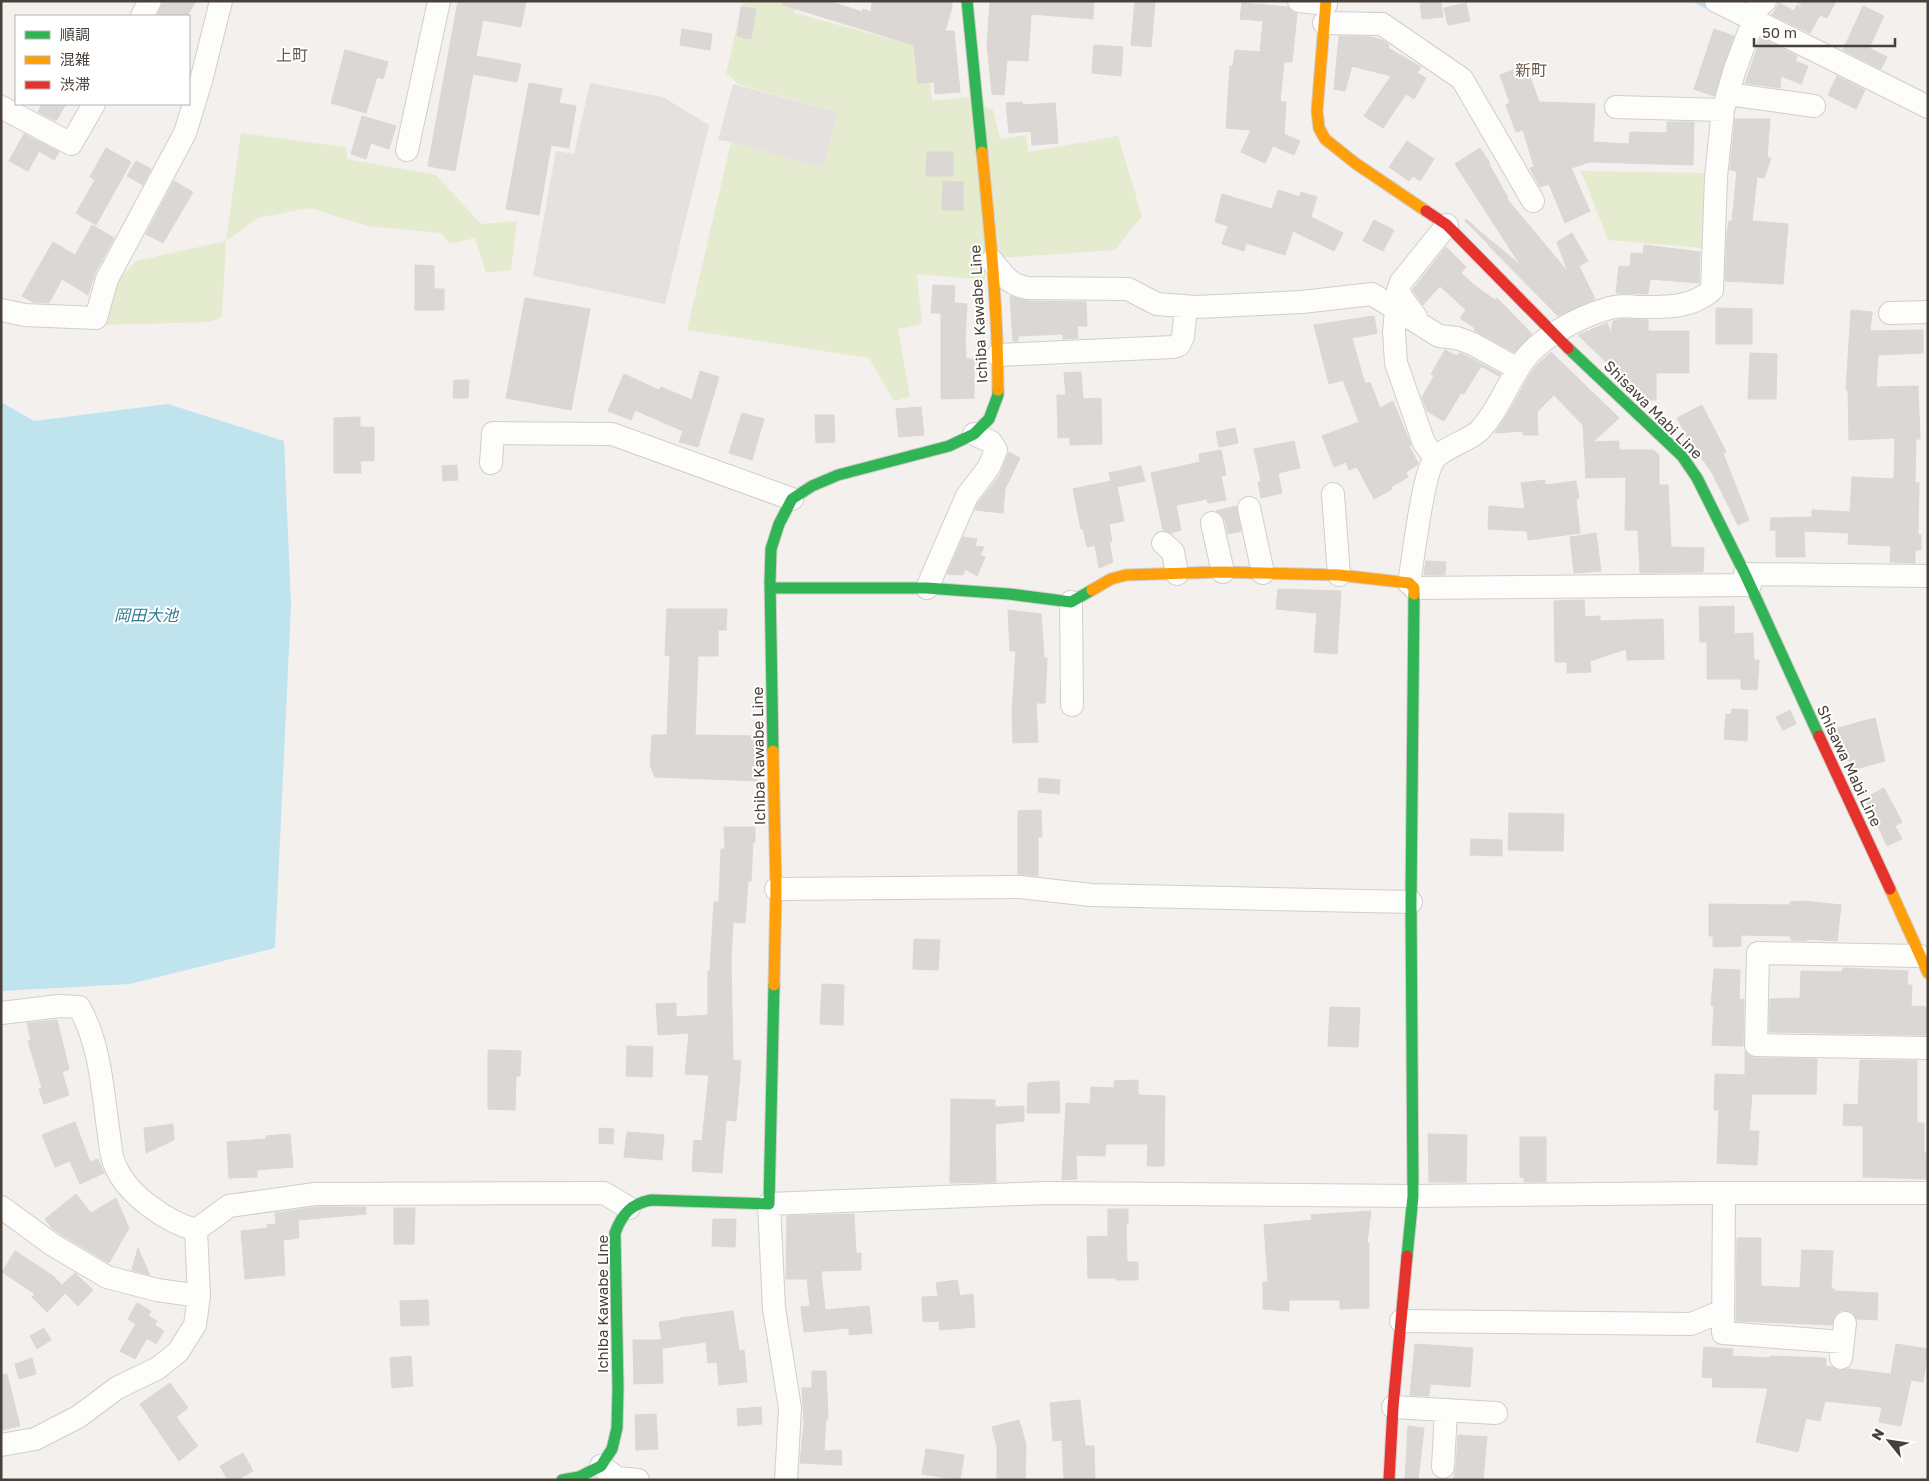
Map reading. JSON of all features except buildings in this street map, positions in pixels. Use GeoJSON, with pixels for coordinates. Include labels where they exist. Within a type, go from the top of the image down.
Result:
{"type":"FeatureCollection","features":[{"type":"Feature","properties":{"kind":"main road","name":"Ichiba Kawabe Line"},"geometry":{"type":"LineString","coordinates":[[769,1204],[776,889],[770,588],[771,549],[779,524],[792,499],[812,486],[838,475],[949,446],[974,434],[989,419],[998,395],[998,355],[992,261],[967,1]]}},
{"type":"Feature","properties":{"kind":"main road","name":"Shisawa Mabi Line"},"geometry":{"type":"LineString","coordinates":[[1325,10],[1318,111],[1319,128],[1325,139],[1355,164],[1447,225],[1554,334],[1682,456],[1697,478],[1747,579],[1924,965]]}},
{"type":"Feature","properties":{"kind":"main road"},"geometry":{"type":"LineString","coordinates":[[770,588],[927,588],[1009,594],[1071,602],[1112,579],[1126,575],[1223,572],[1339,575],[1412,586],[1411,902],[1413,1196],[1393,1407],[1389,1480]]}},
{"type":"Feature","properties":{"kind":"main road"},"geometry":{"type":"LineString","coordinates":[[629,1208],[640,1202],[651,1200],[769,1204]]}},
{"type":"Feature","properties":{"kind":"main road","name":"Ichiba Kawabe Line"},"geometry":{"type":"LineString","coordinates":[[601,1466],[612,1448],[617,1428],[615,1233],[620,1219],[629,1208]]}},
{"type":"Feature","properties":{"kind":"main road"},"geometry":{"type":"LineString","coordinates":[[573,1479],[601,1466]]}},
{"type":"Feature","properties":{"kind":"street"},"geometry":{"type":"LineString","coordinates":[[143,15],[150,1]]}},
{"type":"Feature","properties":{"kind":"street"},"geometry":{"type":"LineString","coordinates":[[1,310],[25,315],[96,318],[107,279],[185,133],[202,81],[221,1]]}},
{"type":"Feature","properties":{"kind":"street"},"geometry":{"type":"LineString","coordinates":[[407,150],[439,1]]}},
{"type":"Feature","properties":{"kind":"street"},"geometry":{"type":"LineString","coordinates":[[1299,1],[1325,10],[1382,24],[1462,79],[1533,202]]}},
{"type":"Feature","properties":{"kind":"street"},"geometry":{"type":"LineString","coordinates":[[1716,1],[1928,107]]}},
{"type":"Feature","properties":{"kind":"street"},"geometry":{"type":"LineString","coordinates":[[1754,20],[1735,69],[1725,102],[1716,177],[1712,290],[1702,299],[1690,304],[1661,307],[1612,307],[1580,320],[1554,334],[1527,354],[1492,416],[1479,431],[1435,458],[1426,479],[1412,586],[1928,576]]}},
{"type":"Feature","properties":{"kind":"street"},"geometry":{"type":"LineString","coordinates":[[1616,107],[1725,102],[1814,106]]}},
{"type":"Feature","properties":{"kind":"street"},"geometry":{"type":"LineString","coordinates":[[1,106],[71,144],[93,105]]}},
{"type":"Feature","properties":{"kind":"street"},"geometry":{"type":"LineString","coordinates":[[1425,328],[1398,290],[1401,282],[1447,225]]}},
{"type":"Feature","properties":{"kind":"street"},"geometry":{"type":"LineString","coordinates":[[992,261],[1006,278],[1015,285],[1027,288],[1128,289],[1157,304],[1186,306],[1302,302],[1372,294],[1439,336],[1457,338],[1472,344],[1518,369]]}},
{"type":"Feature","properties":{"kind":"street"},"geometry":{"type":"LineString","coordinates":[[998,355],[1173,347],[1179,345],[1183,337],[1186,306]]}},
{"type":"Feature","properties":{"kind":"street"},"geometry":{"type":"LineString","coordinates":[[1396,310],[1394,332],[1396,363],[1424,443],[1435,458]]}},
{"type":"Feature","properties":{"kind":"street"},"geometry":{"type":"LineString","coordinates":[[1890,313],[1928,312]]}},
{"type":"Feature","properties":{"kind":"street"},"geometry":{"type":"LineString","coordinates":[[491,463],[494,433],[612,434],[792,499]]}},
{"type":"Feature","properties":{"kind":"street"},"geometry":{"type":"LineString","coordinates":[[927,588],[967,496],[989,467],[996,450],[990,442],[974,434]]}},
{"type":"Feature","properties":{"kind":"street"},"geometry":{"type":"LineString","coordinates":[[1333,494],[1339,575]]}},
{"type":"Feature","properties":{"kind":"street"},"geometry":{"type":"LineString","coordinates":[[1249,508],[1263,573]]}},
{"type":"Feature","properties":{"kind":"street"},"geometry":{"type":"LineString","coordinates":[[1212,523],[1223,572]]}},
{"type":"Feature","properties":{"kind":"street"},"geometry":{"type":"LineString","coordinates":[[1164,543],[1173,552],[1177,574]]}},
{"type":"Feature","properties":{"kind":"street"},"geometry":{"type":"LineString","coordinates":[[1071,602],[1072,705]]}},
{"type":"Feature","properties":{"kind":"street"},"geometry":{"type":"LineString","coordinates":[[776,889],[1020,887],[1091,894],[1411,902]]}},
{"type":"Feature","properties":{"kind":"street"},"geometry":{"type":"LineString","coordinates":[[1924,965],[1758,953],[1756,1045],[1928,1048]]}},
{"type":"Feature","properties":{"kind":"street"},"geometry":{"type":"LineString","coordinates":[[1,1014],[59,1006],[79,1006],[89,1023],[100,1063],[114,1164],[125,1183],[138,1196],[182,1226],[196,1230]]}},
{"type":"Feature","properties":{"kind":"street"},"geometry":{"type":"LineString","coordinates":[[196,1230],[229,1206],[315,1194],[604,1193],[629,1208]]}},
{"type":"Feature","properties":{"kind":"street"},"geometry":{"type":"LineString","coordinates":[[786,1480],[790,1408],[774,1308],[769,1204],[1045,1193],[1413,1196],[1928,1193]]}},
{"type":"Feature","properties":{"kind":"street"},"geometry":{"type":"LineString","coordinates":[[1724,1194],[1722,1333],[1843,1341]]}},
{"type":"Feature","properties":{"kind":"street"},"geometry":{"type":"LineString","coordinates":[[1,1207],[53,1245],[107,1277],[156,1290],[199,1296]]}},
{"type":"Feature","properties":{"kind":"street"},"geometry":{"type":"LineString","coordinates":[[1,1445],[35,1439],[78,1417],[117,1388],[158,1368],[178,1352],[195,1325],[199,1296],[196,1230]]}},
{"type":"Feature","properties":{"kind":"street"},"geometry":{"type":"LineString","coordinates":[[1401,1322],[1691,1324],[1723,1311]]}},
{"type":"Feature","properties":{"kind":"street"},"geometry":{"type":"LineString","coordinates":[[1393,1407],[1496,1413]]}},
{"type":"Feature","properties":{"kind":"street"},"geometry":{"type":"LineString","coordinates":[[1443,1467],[1446,1410]]}},
{"type":"Feature","properties":{"kind":"street"},"geometry":{"type":"LineString","coordinates":[[601,1466],[617,1478],[638,1480]]}},
{"type":"Feature","properties":{"kind":"green space"},"geometry":{"type":"Polygon","coordinates":[[[743,1],[798,1],[794,13],[895,40],[926,38],[932,101],[968,97],[993,110],[1000,139],[1026,135],[1028,152],[1118,136],[1142,216],[1115,250],[985,259],[985,280],[917,274],[922,324],[898,329],[910,397],[894,401],[869,358],[687,330],[731,142],[823,168],[838,112],[740,85],[726,73],[743,1]]]}},
{"type":"Feature","properties":{"kind":"green space"},"geometry":{"type":"Polygon","coordinates":[[[241,133],[346,147],[347,159],[436,175],[481,224],[517,221],[511,270],[486,273],[475,238],[450,244],[441,233],[368,226],[310,208],[258,218],[226,241],[241,133]]]}},
{"type":"Feature","properties":{"kind":"green space"},"geometry":{"type":"Polygon","coordinates":[[[1581,171],[1705,173],[1703,248],[1608,240],[1581,171]]]}},
{"type":"Feature","properties":{"kind":"green space"},"geometry":{"type":"Polygon","coordinates":[[[226,241],[222,317],[210,322],[104,325],[114,285],[136,261],[226,241]]]}},
{"type":"Feature","properties":{"kind":"shaded area"},"geometry":{"type":"Polygon","coordinates":[[[590,83],[663,97],[709,125],[665,304],[533,276],[556,151],[574,154],[590,83]]]}},
{"type":"Feature","properties":{"kind":"shaded area"},"geometry":{"type":"Polygon","coordinates":[[[733,84],[838,112],[823,168],[718,140],[733,84]]]}},
{"type":"Feature","properties":{"kind":"water","name":"岡田大池"},"geometry":{"type":"Polygon","coordinates":[[[1,402],[34,421],[168,404],[284,441],[291,605],[275,948],[130,984],[1,991],[1,402]]]}},
{"type":"Feature","properties":{"kind":"waterway"},"geometry":{"type":"LineString","coordinates":[[1697,1],[1711,8]]}},
{"type":"Feature","properties":{"kind":"traffic: fast"},"geometry":{"type":"LineString","coordinates":[[967,1],[982,152]]}},
{"type":"Feature","properties":{"kind":"traffic: fast"},"geometry":{"type":"LineString","coordinates":[[1568,348],[1682,456],[1697,478],[1745,574],[1819,736]]}},
{"type":"Feature","properties":{"kind":"traffic: fast"},"geometry":{"type":"LineString","coordinates":[[773,751],[771,549],[779,524],[792,499],[812,486],[838,475],[949,446],[974,434],[989,419],[998,390]]}},
{"type":"Feature","properties":{"kind":"traffic: fast"},"geometry":{"type":"LineString","coordinates":[[770,588],[927,588],[1009,594],[1071,602],[1092,590]]}},
{"type":"Feature","properties":{"kind":"traffic: fast"},"geometry":{"type":"LineString","coordinates":[[1407,1256],[1413,1196],[1411,902],[1414,594]]}},
{"type":"Feature","properties":{"kind":"traffic: fast"},"geometry":{"type":"LineString","coordinates":[[562,1480],[579,1477],[601,1466],[612,1449],[617,1428],[615,1233],[624,1215],[638,1204],[651,1200],[769,1204],[774,985]]}},
{"type":"Feature","properties":{"kind":"traffic: slow"},"geometry":{"type":"LineString","coordinates":[[1326,1],[1317,111],[1319,128],[1325,139],[1355,163],[1426,211]]}},
{"type":"Feature","properties":{"kind":"traffic: slow"},"geometry":{"type":"LineString","coordinates":[[982,152],[995,300],[998,390]]}},
{"type":"Feature","properties":{"kind":"traffic: slow"},"geometry":{"type":"LineString","coordinates":[[1092,590],[1111,579],[1126,575],[1220,572],[1339,575],[1409,583],[1414,588],[1414,594]]}},
{"type":"Feature","properties":{"kind":"traffic: slow"},"geometry":{"type":"LineString","coordinates":[[773,751],[776,889],[774,985]]}},
{"type":"Feature","properties":{"kind":"traffic: slow"},"geometry":{"type":"LineString","coordinates":[[1890,889],[1928,973]]}},
{"type":"Feature","properties":{"kind":"traffic: jam"},"geometry":{"type":"LineString","coordinates":[[1426,211],[1447,225],[1568,348]]}},
{"type":"Feature","properties":{"kind":"traffic: jam"},"geometry":{"type":"LineString","coordinates":[[1819,736],[1890,889]]}},
{"type":"Feature","properties":{"kind":"traffic: jam"},"geometry":{"type":"LineString","coordinates":[[1389,1480],[1393,1407],[1407,1256]]}},
{"type":"Feature","properties":{"kind":"district","name":"上町"},"geometry":{"type":"Point","coordinates":[292,55]}},
{"type":"Feature","properties":{"kind":"district","name":"新町"},"geometry":{"type":"Point","coordinates":[1531,70]}}]}
